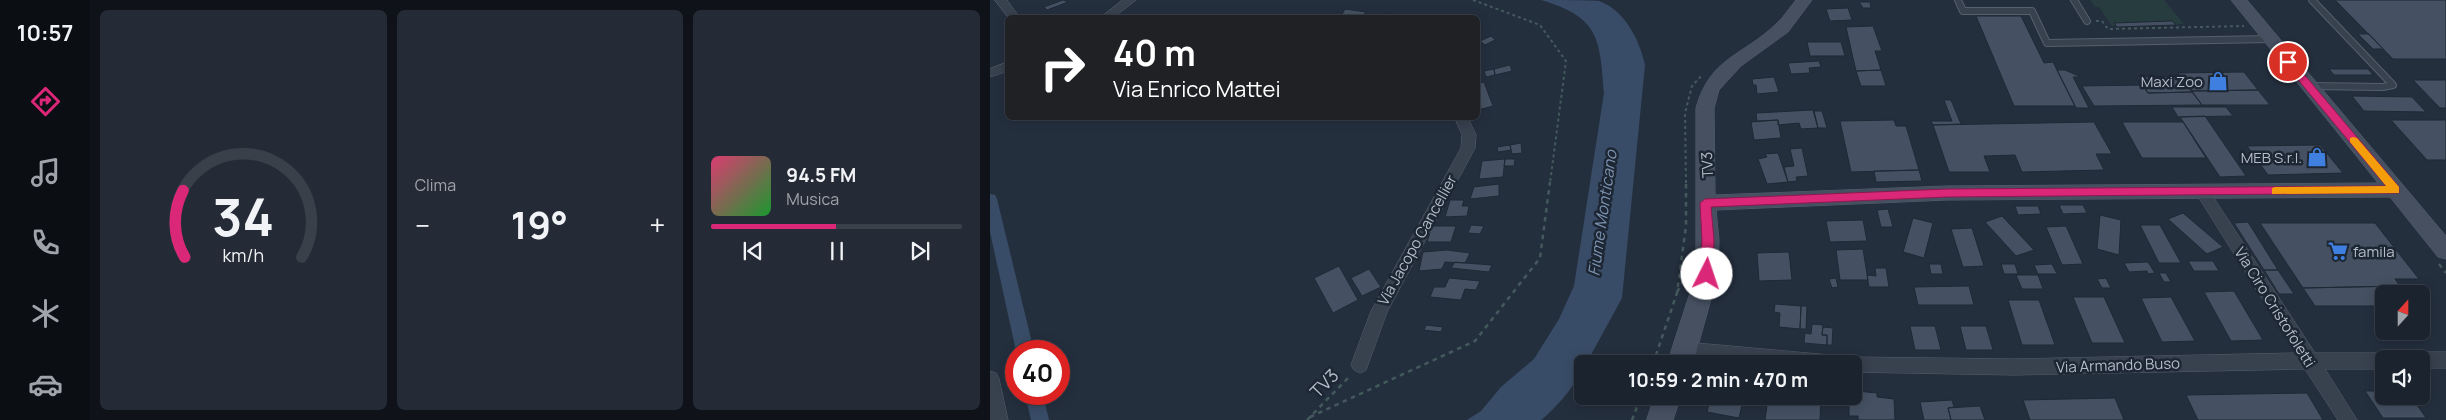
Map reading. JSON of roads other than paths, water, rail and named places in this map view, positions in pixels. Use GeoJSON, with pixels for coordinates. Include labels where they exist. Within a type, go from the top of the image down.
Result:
{"type":"FeatureCollection","features":[{"type":"Feature","properties":{"kind":"street"},"geometry":{"type":"LineString","coordinates":[[1001,0],[1013,15]]}},
{"type":"Feature","properties":{"kind":"street"},"geometry":{"type":"LineString","coordinates":[[1109,15],[1130,0]]}},
{"type":"Feature","properties":{"kind":"street"},"geometry":{"type":"LineString","coordinates":[[1682,355],[1707,274],[1705,108],[1710,90],[1715,81],[1735,62],[1782,28],[1804,0]]}},
{"type":"Feature","properties":{"kind":"street"},"geometry":{"type":"LineString","coordinates":[[2239,0],[2446,251]]}},
{"type":"Feature","properties":{"kind":"street"},"geometry":{"type":"LineString","coordinates":[[990,73],[1005,67]]}},
{"type":"Feature","properties":{"kind":"street","name":"Via Jacopo Cancellier"},"geometry":{"type":"LineString","coordinates":[[1360,365],[1378,311],[1468,148],[1469,135],[1463,120]]}},
{"type":"Feature","properties":{"kind":"street"},"geometry":{"type":"LineString","coordinates":[[1705,203],[1947,193],[2313,195],[2396,190]]}},
{"type":"Feature","properties":{"kind":"street","name":"Via Ciro Cristofoletti"},"geometry":{"type":"LineString","coordinates":[[2203,193],[2348,420]]}},
{"type":"Feature","properties":{"kind":"street"},"geometry":{"type":"LineString","coordinates":[[2430,360],[2446,360]]}},
{"type":"Feature","properties":{"kind":"street","name":"Via Armando Buso"},"geometry":{"type":"LineString","coordinates":[[1862,364],[2014,367],[2375,361]]}},
{"type":"Feature","properties":{"kind":"street"},"geometry":{"type":"LineString","coordinates":[[990,379],[999,420]]}},
{"type":"Feature","properties":{"kind":"street"},"geometry":{"type":"LineString","coordinates":[[1660,420],[1665,405]]}},
{"type":"Feature","properties":{"kind":"lane"},"geometry":{"type":"LineString","coordinates":[[1958,0],[1963,11],[2032,11],[2048,43],[2270,39]]}},
{"type":"Feature","properties":{"kind":"lane"},"geometry":{"type":"LineString","coordinates":[[2074,0],[2087,21]]}},
{"type":"Feature","properties":{"kind":"lane"},"geometry":{"type":"LineString","coordinates":[[2308,86],[2383,87],[2393,85],[2312,0]]}},
{"type":"Feature","properties":{"kind":"water","name":"Fiume Monticano"},"geometry":{"type":"Polygon","coordinates":[[[1541,0],[1599,1],[1608,5],[1630,27],[1645,65],[1622,298],[1591,355],[1574,355],[1574,383],[1560,402],[1541,420],[1467,420],[1481,411],[1501,387],[1534,359],[1559,319],[1574,286],[1604,93],[1601,58],[1593,32],[1575,14],[1541,0]]]}},
{"type":"Feature","properties":{"kind":"waterway"},"geometry":{"type":"LineString","coordinates":[[990,199],[1022,340]]}},
{"type":"Feature","properties":{"kind":"waterway"},"geometry":{"type":"LineString","coordinates":[[1037,405],[1040,420]]}},
{"type":"Feature","properties":{"kind":"place","name":"Maxi Zoo"},"geometry":{"type":"Point","coordinates":[2218,81]}},
{"type":"Feature","properties":{"kind":"place","name":"MEB S.r.l."},"geometry":{"type":"Point","coordinates":[2317,157]}},
{"type":"Feature","properties":{"kind":"place","name":"famila"},"geometry":{"type":"Point","coordinates":[2338,251]}}]}
